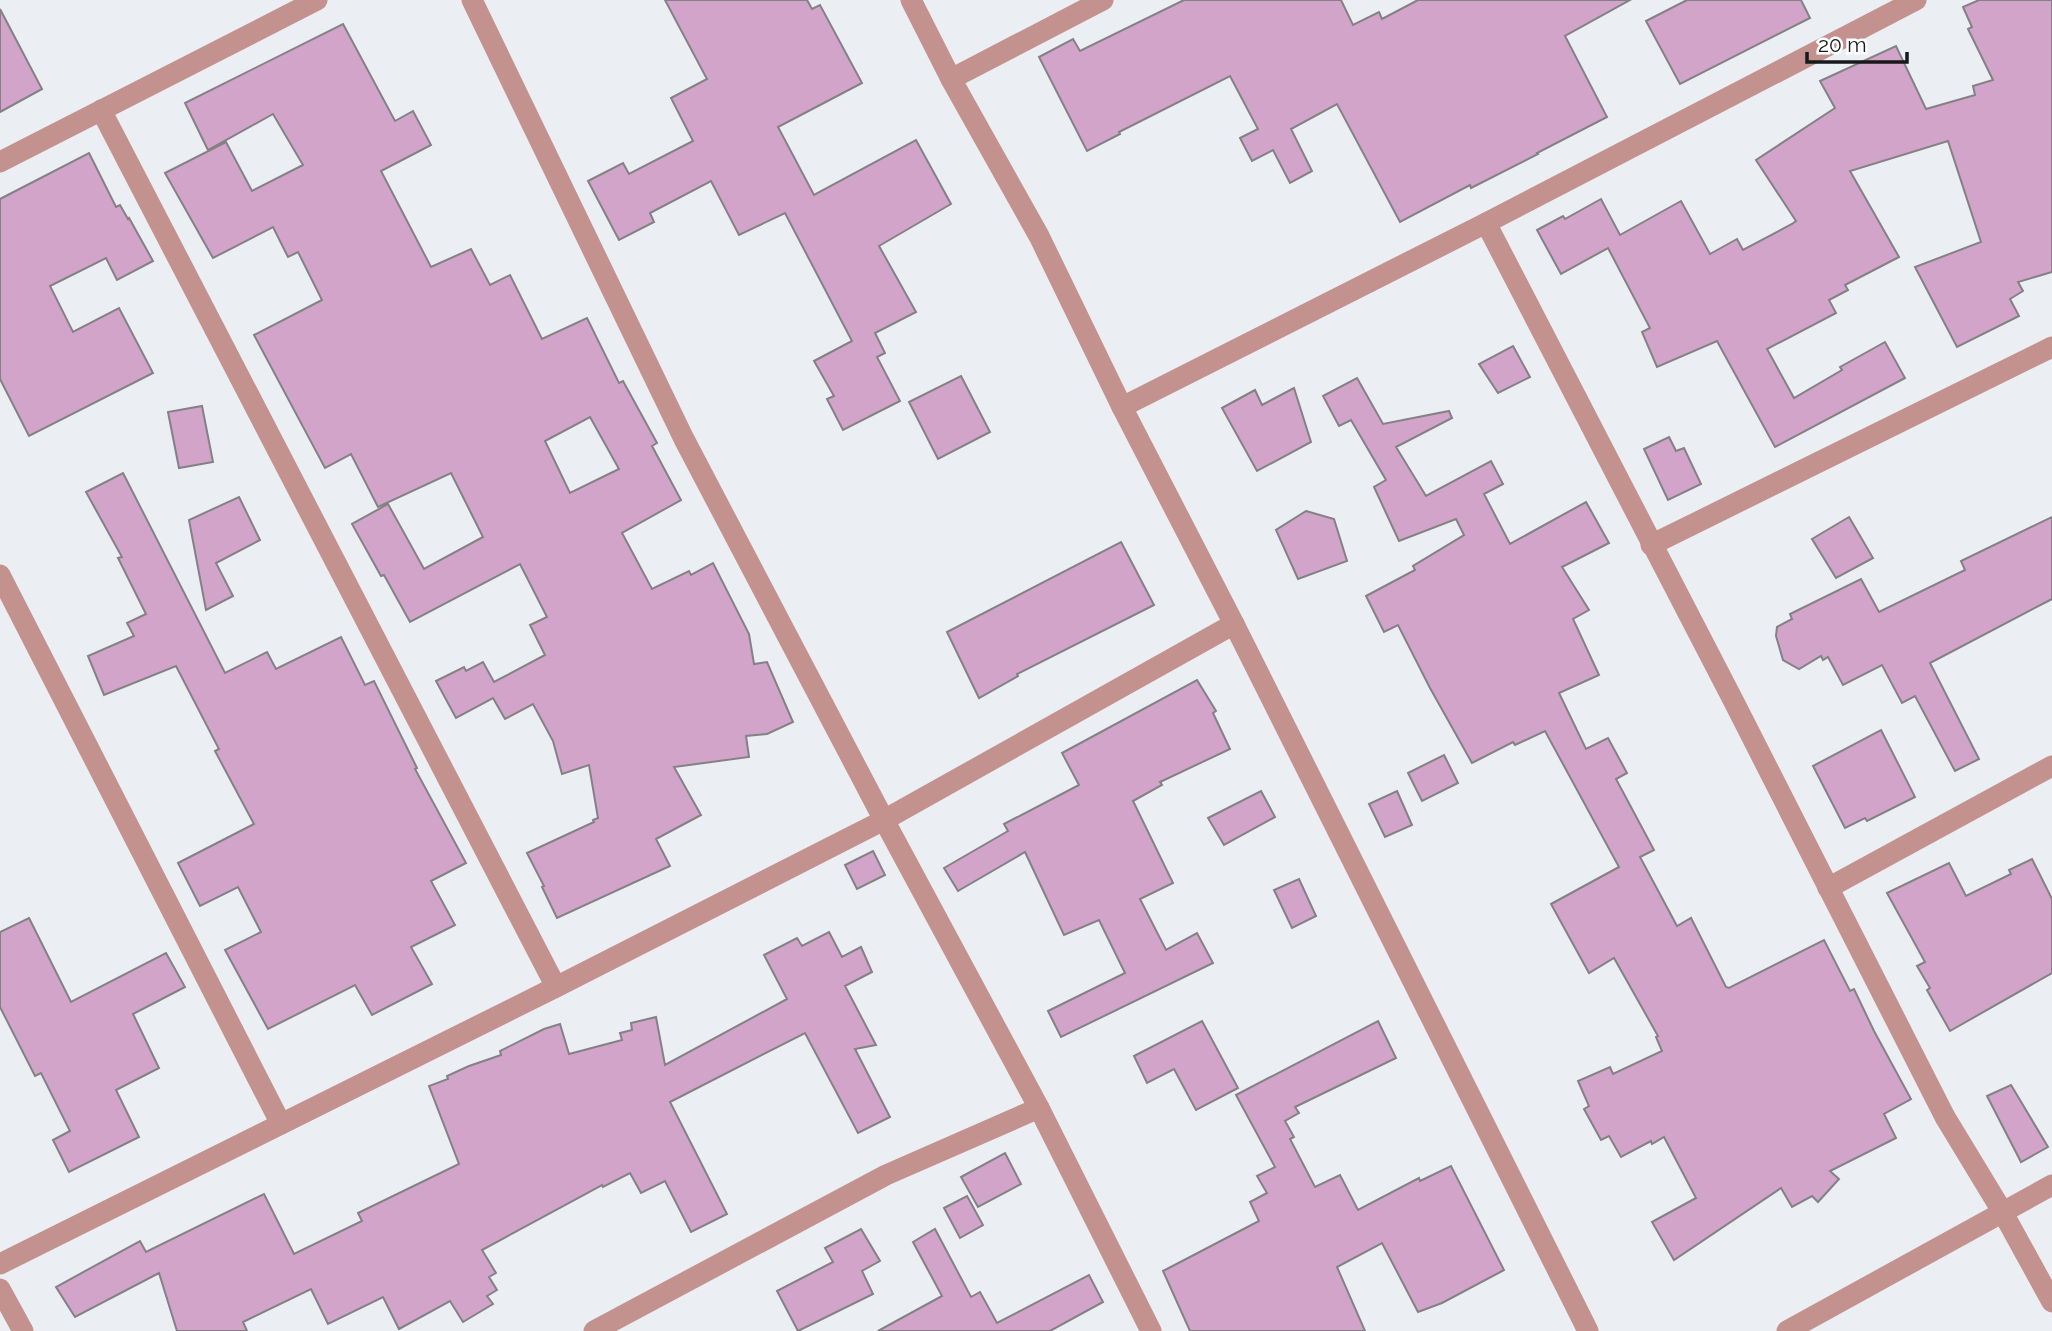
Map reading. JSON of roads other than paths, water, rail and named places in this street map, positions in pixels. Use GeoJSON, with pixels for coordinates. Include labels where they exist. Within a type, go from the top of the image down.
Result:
{"type":"FeatureCollection","features":[{"type":"Feature","properties":{"kind":"street"},"geometry":{"type":"LineString","coordinates":[[0,162],[317,0]]}},
{"type":"Feature","properties":{"kind":"street"},"geometry":{"type":"LineString","coordinates":[[472,0],[684,439],[1039,1108],[1151,1331]]}},
{"type":"Feature","properties":{"kind":"street"},"geometry":{"type":"LineString","coordinates":[[911,0],[951,79],[1039,236],[1122,407],[1234,624],[1588,1331]]}},
{"type":"Feature","properties":{"kind":"street"},"geometry":{"type":"LineString","coordinates":[[951,79],[1103,0]]}},
{"type":"Feature","properties":{"kind":"street"},"geometry":{"type":"LineString","coordinates":[[1122,407],[1486,223],[1916,0]]}},
{"type":"Feature","properties":{"kind":"street"},"geometry":{"type":"LineString","coordinates":[[101,110],[556,987]]}},
{"type":"Feature","properties":{"kind":"street"},"geometry":{"type":"LineString","coordinates":[[1486,223],[1945,1117],[2002,1211],[2052,1302]]}},
{"type":"Feature","properties":{"kind":"street"},"geometry":{"type":"LineString","coordinates":[[1651,545],[2052,347]]}},
{"type":"Feature","properties":{"kind":"street"},"geometry":{"type":"LineString","coordinates":[[0,575],[281,1125]]}},
{"type":"Feature","properties":{"kind":"street"},"geometry":{"type":"LineString","coordinates":[[0,1264],[884,820],[1234,624]]}},
{"type":"Feature","properties":{"kind":"street"},"geometry":{"type":"LineString","coordinates":[[1828,888],[2052,766]]}},
{"type":"Feature","properties":{"kind":"street"},"geometry":{"type":"LineString","coordinates":[[594,1331],[886,1175],[1039,1108]]}},
{"type":"Feature","properties":{"kind":"street"},"geometry":{"type":"LineString","coordinates":[[1787,1331],[2052,1185]]}},
{"type":"Feature","properties":{"kind":"street"},"geometry":{"type":"LineString","coordinates":[[0,1289],[23,1331]]}}]}
